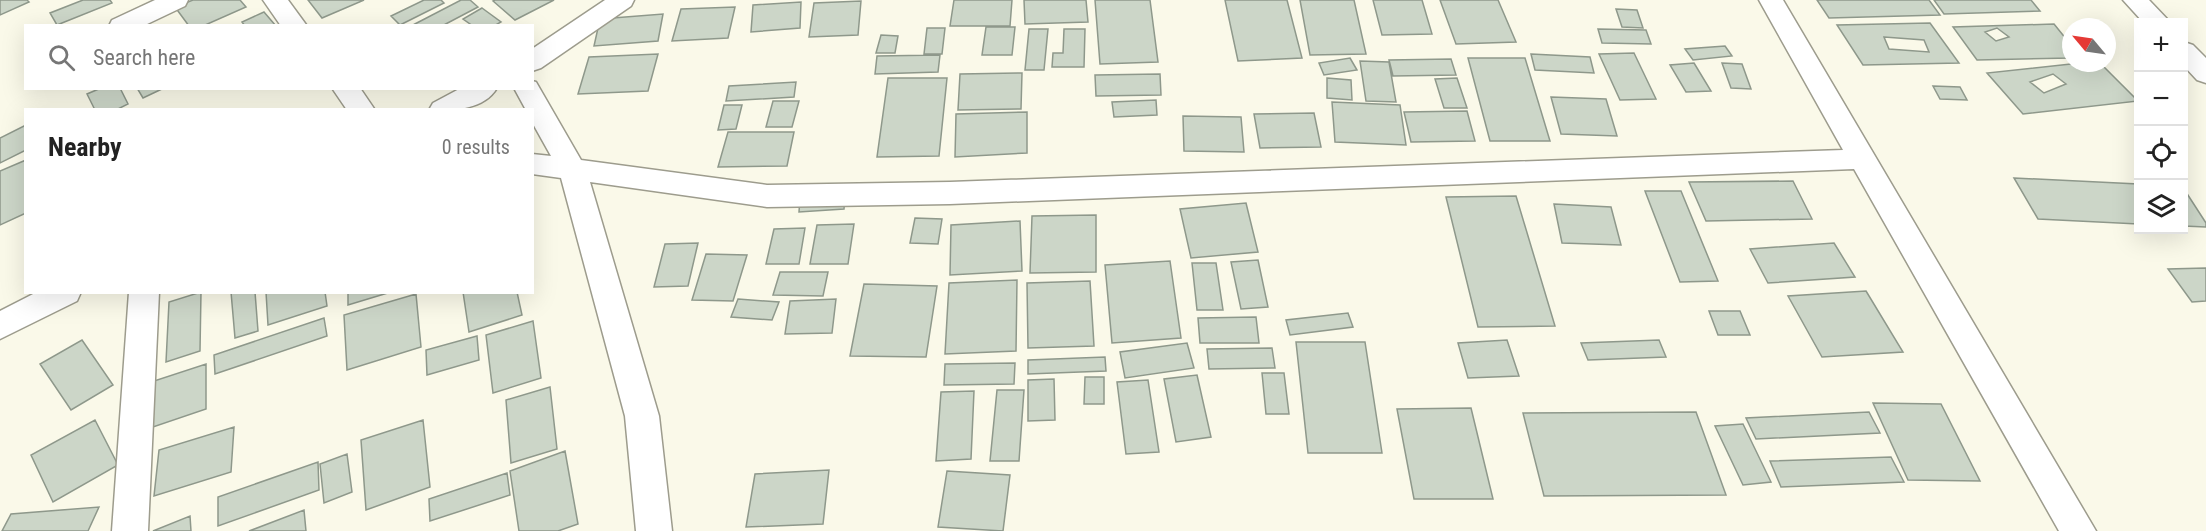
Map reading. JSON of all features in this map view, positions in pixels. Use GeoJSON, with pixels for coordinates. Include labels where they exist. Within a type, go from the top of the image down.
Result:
{"type":"FeatureCollection","features":[{"type":"Feature","properties":{"kind":"street"},"geometry":{"type":"LineString","coordinates":[[123,24],[140,7],[176,0]]}},
{"type":"Feature","properties":{"kind":"street"},"geometry":{"type":"LineString","coordinates":[[275,0],[293,24]]}},
{"type":"Feature","properties":{"kind":"street"},"geometry":{"type":"LineString","coordinates":[[534,61],[621,0]]}},
{"type":"Feature","properties":{"kind":"street"},"geometry":{"type":"LineString","coordinates":[[1772,0],[2078,531]]}},
{"type":"Feature","properties":{"kind":"street"},"geometry":{"type":"LineString","coordinates":[[2135,0],[2153,18]]}},
{"type":"Feature","properties":{"kind":"street"},"geometry":{"type":"LineString","coordinates":[[2188,55],[2206,74]]}},
{"type":"Feature","properties":{"kind":"street"},"geometry":{"type":"LineString","coordinates":[[347,90],[360,108]]}},
{"type":"Feature","properties":{"kind":"street"},"geometry":{"type":"LineString","coordinates":[[446,108],[480,90]]}},
{"type":"Feature","properties":{"kind":"street"},"geometry":{"type":"LineString","coordinates":[[529,90],[573,171],[642,416],[654,531]]}},
{"type":"Feature","properties":{"kind":"street"},"geometry":{"type":"LineString","coordinates":[[534,164],[767,196],[950,193],[1863,159]]}},
{"type":"Feature","properties":{"kind":"street"},"geometry":{"type":"LineString","coordinates":[[0,326],[62,294]]}},
{"type":"Feature","properties":{"kind":"street"},"geometry":{"type":"LineString","coordinates":[[130,531],[144,294]]}},
{"type":"Feature","properties":{"kind":"building"},"geometry":{"type":"Polygon","coordinates":[[[0,0],[27,0],[29,2],[0,15],[0,0]]]}},
{"type":"Feature","properties":{"kind":"building"},"geometry":{"type":"Polygon","coordinates":[[[83,0],[110,0],[112,3],[60,24],[56,24],[50,13],[83,0]]]}},
{"type":"Feature","properties":{"kind":"building"},"geometry":{"type":"Polygon","coordinates":[[[193,0],[240,0],[246,7],[208,24],[188,24],[175,7],[193,0]]]}},
{"type":"Feature","properties":{"kind":"building"},"geometry":{"type":"Polygon","coordinates":[[[308,0],[364,0],[322,18],[308,0]]]}},
{"type":"Feature","properties":{"kind":"building"},"geometry":{"type":"Polygon","coordinates":[[[424,0],[441,0],[444,3],[402,24],[391,16],[424,0]]]}},
{"type":"Feature","properties":{"kind":"building"},"geometry":{"type":"Polygon","coordinates":[[[461,0],[470,0],[478,7],[446,24],[415,24],[461,0]]]}},
{"type":"Feature","properties":{"kind":"building"},"geometry":{"type":"Polygon","coordinates":[[[495,0],[554,0],[515,20],[493,1],[495,0]]]}},
{"type":"Feature","properties":{"kind":"building"},"geometry":{"type":"Polygon","coordinates":[[[954,0],[1012,0],[1010,26],[950,26],[954,0]]]}},
{"type":"Feature","properties":{"kind":"building"},"geometry":{"type":"Polygon","coordinates":[[[1024,0],[1086,0],[1088,22],[1025,24],[1024,0]]]}},
{"type":"Feature","properties":{"kind":"building"},"geometry":{"type":"Polygon","coordinates":[[[1095,0],[1150,0],[1158,62],[1100,64],[1095,0]]]}},
{"type":"Feature","properties":{"kind":"building"},"geometry":{"type":"Polygon","coordinates":[[[1225,0],[1287,0],[1302,58],[1238,61],[1225,0]]]}},
{"type":"Feature","properties":{"kind":"building"},"geometry":{"type":"Polygon","coordinates":[[[1300,0],[1354,0],[1366,54],[1310,55],[1300,0]]]}},
{"type":"Feature","properties":{"kind":"building"},"geometry":{"type":"Polygon","coordinates":[[[1373,0],[1422,0],[1432,34],[1382,35],[1373,0]]]}},
{"type":"Feature","properties":{"kind":"building"},"geometry":{"type":"Polygon","coordinates":[[[1440,0],[1498,0],[1516,42],[1456,44],[1440,0]]]}},
{"type":"Feature","properties":{"kind":"building"},"geometry":{"type":"Polygon","coordinates":[[[1817,0],[1929,0],[1940,15],[1829,18],[1817,0]]]}},
{"type":"Feature","properties":{"kind":"building"},"geometry":{"type":"Polygon","coordinates":[[[1934,0],[2031,0],[2040,11],[1944,14],[1934,0]]]}},
{"type":"Feature","properties":{"kind":"building"},"geometry":{"type":"Polygon","coordinates":[[[861,1],[858,35],[809,37],[814,3],[861,1]]]}},
{"type":"Feature","properties":{"kind":"building"},"geometry":{"type":"Polygon","coordinates":[[[801,2],[800,28],[751,32],[753,5],[801,2]]]}},
{"type":"Feature","properties":{"kind":"building"},"geometry":{"type":"Polygon","coordinates":[[[735,7],[728,38],[672,41],[681,9],[735,7]]]}},
{"type":"Feature","properties":{"kind":"building"},"geometry":{"type":"Polygon","coordinates":[[[482,8],[501,22],[470,24],[463,19],[482,8]]]}},
{"type":"Feature","properties":{"kind":"building"},"geometry":{"type":"Polygon","coordinates":[[[1616,9],[1637,10],[1643,28],[1622,27],[1616,9]]]}},
{"type":"Feature","properties":{"kind":"building"},"geometry":{"type":"Polygon","coordinates":[[[264,12],[274,24],[244,24],[242,22],[264,12]]]}},
{"type":"Feature","properties":{"kind":"building"},"geometry":{"type":"Polygon","coordinates":[[[663,14],[658,41],[594,46],[600,19],[663,14]]]}},
{"type":"Feature","properties":{"kind":"building"},"geometry":{"type":"Polygon","coordinates":[[[1930,23],[1959,63],[1863,65],[1837,25],[1930,23]],[[1884,37],[1889,49],[1929,52],[1924,40],[1884,37]]]}},
{"type":"Feature","properties":{"kind":"building"},"geometry":{"type":"Polygon","coordinates":[[[2054,24],[2062,34],[2062,58],[1977,60],[1953,27],[2054,24]],[[1997,28],[1985,32],[1996,41],[2009,37],[1997,28]]]}},
{"type":"Feature","properties":{"kind":"building"},"geometry":{"type":"Polygon","coordinates":[[[986,27],[1015,27],[1012,55],[982,55],[986,27]]]}},
{"type":"Feature","properties":{"kind":"building"},"geometry":{"type":"Polygon","coordinates":[[[927,28],[945,28],[942,54],[924,54],[927,28]]]}},
{"type":"Feature","properties":{"kind":"building"},"geometry":{"type":"Polygon","coordinates":[[[1029,29],[1048,29],[1044,70],[1025,70],[1029,29]]]}},
{"type":"Feature","properties":{"kind":"building"},"geometry":{"type":"Polygon","coordinates":[[[1064,29],[1085,29],[1084,67],[1052,67],[1053,53],[1063,53],[1064,29]]]}},
{"type":"Feature","properties":{"kind":"building"},"geometry":{"type":"Polygon","coordinates":[[[1598,29],[1646,30],[1651,44],[1602,43],[1598,29]]]}},
{"type":"Feature","properties":{"kind":"building"},"geometry":{"type":"Polygon","coordinates":[[[881,35],[898,36],[895,53],[876,53],[881,35]]]}},
{"type":"Feature","properties":{"kind":"building"},"geometry":{"type":"Polygon","coordinates":[[[1725,46],[1732,56],[1693,60],[1685,49],[1725,46]]]}},
{"type":"Feature","properties":{"kind":"building"},"geometry":{"type":"Polygon","coordinates":[[[1634,53],[1656,99],[1620,100],[1599,54],[1634,53]]]}},
{"type":"Feature","properties":{"kind":"building"},"geometry":{"type":"Polygon","coordinates":[[[658,54],[648,91],[578,94],[589,57],[658,54]]]}},
{"type":"Feature","properties":{"kind":"building"},"geometry":{"type":"Polygon","coordinates":[[[1531,54],[1590,57],[1594,73],[1535,70],[1531,54]]]}},
{"type":"Feature","properties":{"kind":"building"},"geometry":{"type":"Polygon","coordinates":[[[940,55],[938,72],[875,74],[877,56],[940,55]]]}},
{"type":"Feature","properties":{"kind":"building"},"geometry":{"type":"Polygon","coordinates":[[[1350,58],[1357,70],[1324,75],[1319,63],[1350,58]]]}},
{"type":"Feature","properties":{"kind":"building"},"geometry":{"type":"Polygon","coordinates":[[[1468,58],[1525,58],[1550,141],[1490,141],[1468,58]]]}},
{"type":"Feature","properties":{"kind":"building"},"geometry":{"type":"Polygon","coordinates":[[[1451,59],[1456,75],[1393,76],[1389,60],[1451,59]]]}},
{"type":"Feature","properties":{"kind":"building"},"geometry":{"type":"Polygon","coordinates":[[[1360,61],[1389,62],[1396,102],[1366,101],[1360,61]]]}},
{"type":"Feature","properties":{"kind":"building"},"geometry":{"type":"Polygon","coordinates":[[[1694,63],[1711,91],[1686,92],[1670,65],[1694,63]]]}},
{"type":"Feature","properties":{"kind":"building"},"geometry":{"type":"Polygon","coordinates":[[[1722,63],[1742,64],[1751,89],[1731,88],[1722,63]]]}},
{"type":"Feature","properties":{"kind":"building"},"geometry":{"type":"Polygon","coordinates":[[[2062,65],[2062,72],[2109,72],[2134,97],[2134,101],[2023,114],[1987,73],[2062,65]],[[2053,74],[2030,82],[2044,93],[2066,84],[2053,74]]]}},
{"type":"Feature","properties":{"kind":"building"},"geometry":{"type":"Polygon","coordinates":[[[1022,73],[1021,109],[958,110],[960,74],[1022,73]]]}},
{"type":"Feature","properties":{"kind":"building"},"geometry":{"type":"Polygon","coordinates":[[[1160,74],[1161,95],[1096,96],[1095,75],[1160,74]]]}},
{"type":"Feature","properties":{"kind":"building"},"geometry":{"type":"Polygon","coordinates":[[[888,78],[947,78],[939,156],[877,157],[888,78]]]}},
{"type":"Feature","properties":{"kind":"building"},"geometry":{"type":"Polygon","coordinates":[[[1327,78],[1351,80],[1352,100],[1327,98],[1327,78]]]}},
{"type":"Feature","properties":{"kind":"building"},"geometry":{"type":"Polygon","coordinates":[[[1457,78],[1467,108],[1444,108],[1435,79],[1457,78]]]}},
{"type":"Feature","properties":{"kind":"building"},"geometry":{"type":"Polygon","coordinates":[[[796,82],[794,97],[726,101],[729,86],[796,82]]]}},
{"type":"Feature","properties":{"kind":"building"},"geometry":{"type":"Polygon","coordinates":[[[1933,86],[1960,87],[1967,100],[1940,99],[1933,86]]]}},
{"type":"Feature","properties":{"kind":"building"},"geometry":{"type":"Polygon","coordinates":[[[96,90],[121,90],[128,104],[120,108],[94,108],[87,94],[96,90]]]}},
{"type":"Feature","properties":{"kind":"building"},"geometry":{"type":"Polygon","coordinates":[[[138,90],[160,90],[143,98],[138,90]]]}},
{"type":"Feature","properties":{"kind":"building"},"geometry":{"type":"Polygon","coordinates":[[[1551,97],[1606,99],[1617,136],[1561,134],[1551,97]]]}},
{"type":"Feature","properties":{"kind":"building"},"geometry":{"type":"Polygon","coordinates":[[[1156,100],[1157,115],[1114,117],[1112,102],[1156,100]]]}},
{"type":"Feature","properties":{"kind":"building"},"geometry":{"type":"Polygon","coordinates":[[[773,101],[799,101],[792,127],[766,127],[773,101]]]}},
{"type":"Feature","properties":{"kind":"building"},"geometry":{"type":"Polygon","coordinates":[[[1332,102],[1400,105],[1406,145],[1335,142],[1332,102]]]}},
{"type":"Feature","properties":{"kind":"building"},"geometry":{"type":"Polygon","coordinates":[[[724,105],[742,105],[736,129],[718,130],[724,105]]]}},
{"type":"Feature","properties":{"kind":"building"},"geometry":{"type":"Polygon","coordinates":[[[1467,111],[1475,141],[1411,142],[1404,112],[1467,111]]]}},
{"type":"Feature","properties":{"kind":"building"},"geometry":{"type":"Polygon","coordinates":[[[1027,112],[1027,153],[955,157],[956,114],[1027,112]]]}},
{"type":"Feature","properties":{"kind":"building"},"geometry":{"type":"Polygon","coordinates":[[[1314,113],[1321,147],[1260,148],[1254,114],[1314,113]]]}},
{"type":"Feature","properties":{"kind":"building"},"geometry":{"type":"Polygon","coordinates":[[[1183,116],[1241,117],[1244,152],[1184,151],[1183,116]]]}},
{"type":"Feature","properties":{"kind":"building"},"geometry":{"type":"Polygon","coordinates":[[[24,126],[24,151],[0,163],[0,138],[24,126]]]}},
{"type":"Feature","properties":{"kind":"building"},"geometry":{"type":"Polygon","coordinates":[[[728,132],[794,132],[787,166],[718,167],[728,132]]]}},
{"type":"Feature","properties":{"kind":"building"},"geometry":{"type":"Polygon","coordinates":[[[24,161],[24,214],[0,225],[0,171],[24,161]]]}},
{"type":"Feature","properties":{"kind":"building"},"geometry":{"type":"Polygon","coordinates":[[[2014,178],[2134,184],[2134,224],[2038,219],[2014,178]]]}},
{"type":"Feature","properties":{"kind":"building"},"geometry":{"type":"Polygon","coordinates":[[[1793,181],[1812,219],[1706,221],[1689,182],[1793,181]]]}},
{"type":"Feature","properties":{"kind":"building"},"geometry":{"type":"Polygon","coordinates":[[[1645,191],[1681,191],[1718,281],[1680,282],[1645,191]]]}},
{"type":"Feature","properties":{"kind":"building"},"geometry":{"type":"Polygon","coordinates":[[[845,195],[844,209],[799,212],[800,198],[845,195]]]}},
{"type":"Feature","properties":{"kind":"building"},"geometry":{"type":"Polygon","coordinates":[[[2188,195],[2206,223],[2206,227],[2188,226],[2188,195]]]}},
{"type":"Feature","properties":{"kind":"building"},"geometry":{"type":"Polygon","coordinates":[[[1516,196],[1555,326],[1478,327],[1446,197],[1516,196]]]}},
{"type":"Feature","properties":{"kind":"building"},"geometry":{"type":"Polygon","coordinates":[[[1246,203],[1258,252],[1191,258],[1180,209],[1246,203]]]}},
{"type":"Feature","properties":{"kind":"building"},"geometry":{"type":"Polygon","coordinates":[[[1554,204],[1611,207],[1621,245],[1562,243],[1554,204]]]}},
{"type":"Feature","properties":{"kind":"building"},"geometry":{"type":"Polygon","coordinates":[[[1096,215],[1096,272],[1030,273],[1032,216],[1096,215]]]}},
{"type":"Feature","properties":{"kind":"building"},"geometry":{"type":"Polygon","coordinates":[[[915,218],[942,219],[938,244],[910,243],[915,218]]]}},
{"type":"Feature","properties":{"kind":"building"},"geometry":{"type":"Polygon","coordinates":[[[1020,221],[1022,271],[950,275],[951,225],[1020,221]]]}},
{"type":"Feature","properties":{"kind":"building"},"geometry":{"type":"Polygon","coordinates":[[[854,224],[848,264],[810,264],[817,225],[854,224]]]}},
{"type":"Feature","properties":{"kind":"building"},"geometry":{"type":"Polygon","coordinates":[[[805,228],[799,264],[766,264],[774,229],[805,228]]]}},
{"type":"Feature","properties":{"kind":"building"},"geometry":{"type":"Polygon","coordinates":[[[698,243],[688,286],[654,287],[665,244],[698,243]]]}},
{"type":"Feature","properties":{"kind":"building"},"geometry":{"type":"Polygon","coordinates":[[[1834,243],[1855,277],[1768,283],[1750,249],[1834,243]]]}},
{"type":"Feature","properties":{"kind":"building"},"geometry":{"type":"Polygon","coordinates":[[[706,254],[747,255],[733,301],[692,300],[706,254]]]}},
{"type":"Feature","properties":{"kind":"building"},"geometry":{"type":"Polygon","coordinates":[[[1258,260],[1268,307],[1241,309],[1231,262],[1258,260]]]}},
{"type":"Feature","properties":{"kind":"building"},"geometry":{"type":"Polygon","coordinates":[[[1170,261],[1181,338],[1112,343],[1105,265],[1170,261]]]}},
{"type":"Feature","properties":{"kind":"building"},"geometry":{"type":"Polygon","coordinates":[[[1192,263],[1216,263],[1223,310],[1197,310],[1192,263]]]}},
{"type":"Feature","properties":{"kind":"building"},"geometry":{"type":"Polygon","coordinates":[[[2206,268],[2206,301],[2192,302],[2168,269],[2206,268]]]}},
{"type":"Feature","properties":{"kind":"building"},"geometry":{"type":"Polygon","coordinates":[[[780,272],[828,272],[823,296],[773,295],[780,272]]]}},
{"type":"Feature","properties":{"kind":"building"},"geometry":{"type":"Polygon","coordinates":[[[1017,280],[1016,351],[945,354],[949,283],[1017,280]]]}},
{"type":"Feature","properties":{"kind":"building"},"geometry":{"type":"Polygon","coordinates":[[[1090,281],[1094,346],[1028,348],[1027,283],[1090,281]]]}},
{"type":"Feature","properties":{"kind":"building"},"geometry":{"type":"Polygon","coordinates":[[[864,284],[937,286],[926,357],[850,356],[864,284]]]}},
{"type":"Feature","properties":{"kind":"building"},"geometry":{"type":"Polygon","coordinates":[[[1866,291],[1903,352],[1822,357],[1788,296],[1866,291]]]}},
{"type":"Feature","properties":{"kind":"building"},"geometry":{"type":"Polygon","coordinates":[[[201,294],[200,351],[166,362],[169,302],[201,294]]]}},
{"type":"Feature","properties":{"kind":"building"},"geometry":{"type":"Polygon","coordinates":[[[231,294],[255,294],[258,331],[235,338],[231,294]]]}},
{"type":"Feature","properties":{"kind":"building"},"geometry":{"type":"Polygon","coordinates":[[[266,294],[325,294],[327,306],[268,325],[266,294]]]}},
{"type":"Feature","properties":{"kind":"building"},"geometry":{"type":"Polygon","coordinates":[[[348,294],[384,294],[348,305],[348,294]]]}},
{"type":"Feature","properties":{"kind":"building"},"geometry":{"type":"Polygon","coordinates":[[[416,294],[421,347],[347,370],[344,315],[416,294]]]}},
{"type":"Feature","properties":{"kind":"building"},"geometry":{"type":"Polygon","coordinates":[[[463,294],[517,294],[522,315],[469,332],[463,294]]]}},
{"type":"Feature","properties":{"kind":"building"},"geometry":{"type":"Polygon","coordinates":[[[738,299],[779,302],[772,320],[731,317],[738,299]]]}},
{"type":"Feature","properties":{"kind":"building"},"geometry":{"type":"Polygon","coordinates":[[[836,299],[832,333],[785,334],[790,301],[836,299]]]}},
{"type":"Feature","properties":{"kind":"building"},"geometry":{"type":"Polygon","coordinates":[[[1709,311],[1740,311],[1750,335],[1718,335],[1709,311]]]}},
{"type":"Feature","properties":{"kind":"building"},"geometry":{"type":"Polygon","coordinates":[[[1348,313],[1353,327],[1290,335],[1286,320],[1348,313]]]}},
{"type":"Feature","properties":{"kind":"building"},"geometry":{"type":"Polygon","coordinates":[[[1256,317],[1259,343],[1200,343],[1198,318],[1256,317]]]}},
{"type":"Feature","properties":{"kind":"building"},"geometry":{"type":"Polygon","coordinates":[[[324,318],[327,336],[215,374],[214,355],[324,318]]]}},
{"type":"Feature","properties":{"kind":"building"},"geometry":{"type":"Polygon","coordinates":[[[533,321],[541,378],[493,393],[486,335],[533,321]]]}},
{"type":"Feature","properties":{"kind":"building"},"geometry":{"type":"Polygon","coordinates":[[[477,336],[479,360],[427,375],[426,350],[477,336]]]}},
{"type":"Feature","properties":{"kind":"building"},"geometry":{"type":"Polygon","coordinates":[[[82,340],[113,385],[71,410],[40,364],[82,340]]]}},
{"type":"Feature","properties":{"kind":"building"},"geometry":{"type":"Polygon","coordinates":[[[1507,340],[1519,376],[1468,378],[1458,343],[1507,340]]]}},
{"type":"Feature","properties":{"kind":"building"},"geometry":{"type":"Polygon","coordinates":[[[1659,340],[1666,357],[1588,360],[1581,343],[1659,340]]]}},
{"type":"Feature","properties":{"kind":"building"},"geometry":{"type":"Polygon","coordinates":[[[1296,342],[1365,342],[1382,453],[1308,453],[1296,342]]]}},
{"type":"Feature","properties":{"kind":"building"},"geometry":{"type":"Polygon","coordinates":[[[1187,343],[1194,368],[1125,378],[1120,352],[1187,343]]]}},
{"type":"Feature","properties":{"kind":"building"},"geometry":{"type":"Polygon","coordinates":[[[1272,348],[1275,368],[1209,369],[1207,349],[1272,348]]]}},
{"type":"Feature","properties":{"kind":"building"},"geometry":{"type":"Polygon","coordinates":[[[1105,357],[1106,371],[1028,374],[1028,360],[1105,357]]]}},
{"type":"Feature","properties":{"kind":"building"},"geometry":{"type":"Polygon","coordinates":[[[1015,363],[1014,384],[944,385],[945,364],[1015,363]]]}},
{"type":"Feature","properties":{"kind":"building"},"geometry":{"type":"Polygon","coordinates":[[[206,364],[206,409],[153,427],[154,381],[206,364]]]}},
{"type":"Feature","properties":{"kind":"building"},"geometry":{"type":"Polygon","coordinates":[[[1262,373],[1284,373],[1289,414],[1266,414],[1262,373]]]}},
{"type":"Feature","properties":{"kind":"building"},"geometry":{"type":"Polygon","coordinates":[[[1197,375],[1211,437],[1176,442],[1164,379],[1197,375]]]}},
{"type":"Feature","properties":{"kind":"building"},"geometry":{"type":"Polygon","coordinates":[[[1085,377],[1104,377],[1104,404],[1084,404],[1085,377]]]}},
{"type":"Feature","properties":{"kind":"building"},"geometry":{"type":"Polygon","coordinates":[[[1054,379],[1055,420],[1028,421],[1028,380],[1054,379]]]}},
{"type":"Feature","properties":{"kind":"building"},"geometry":{"type":"Polygon","coordinates":[[[1148,380],[1159,452],[1126,454],[1117,382],[1148,380]]]}},
{"type":"Feature","properties":{"kind":"building"},"geometry":{"type":"Polygon","coordinates":[[[550,387],[557,449],[511,463],[506,400],[550,387]]]}},
{"type":"Feature","properties":{"kind":"building"},"geometry":{"type":"Polygon","coordinates":[[[997,390],[1024,390],[1019,461],[990,461],[997,390]]]}},
{"type":"Feature","properties":{"kind":"building"},"geometry":{"type":"Polygon","coordinates":[[[974,391],[971,459],[936,461],[941,392],[974,391]]]}},
{"type":"Feature","properties":{"kind":"building"},"geometry":{"type":"Polygon","coordinates":[[[1873,403],[1941,404],[1980,481],[1908,480],[1873,403]]]}},
{"type":"Feature","properties":{"kind":"building"},"geometry":{"type":"Polygon","coordinates":[[[1471,408],[1493,499],[1414,499],[1397,409],[1471,408]]]}},
{"type":"Feature","properties":{"kind":"building"},"geometry":{"type":"Polygon","coordinates":[[[1696,412],[1726,495],[1544,496],[1523,413],[1696,412]]]}},
{"type":"Feature","properties":{"kind":"building"},"geometry":{"type":"Polygon","coordinates":[[[1869,412],[1880,433],[1756,439],[1746,418],[1869,412]]]}},
{"type":"Feature","properties":{"kind":"building"},"geometry":{"type":"Polygon","coordinates":[[[95,420],[118,465],[53,502],[31,455],[95,420]]]}},
{"type":"Feature","properties":{"kind":"building"},"geometry":{"type":"Polygon","coordinates":[[[423,420],[430,487],[366,510],[361,440],[423,420]]]}},
{"type":"Feature","properties":{"kind":"building"},"geometry":{"type":"Polygon","coordinates":[[[1743,424],[1771,482],[1743,485],[1715,426],[1743,424]]]}},
{"type":"Feature","properties":{"kind":"building"},"geometry":{"type":"Polygon","coordinates":[[[234,427],[231,472],[154,496],[159,450],[234,427]]]}},
{"type":"Feature","properties":{"kind":"building"},"geometry":{"type":"Polygon","coordinates":[[[565,451],[578,524],[558,531],[519,531],[510,471],[565,451]]]}},
{"type":"Feature","properties":{"kind":"building"},"geometry":{"type":"Polygon","coordinates":[[[347,454],[352,492],[324,503],[320,464],[347,454]]]}},
{"type":"Feature","properties":{"kind":"building"},"geometry":{"type":"Polygon","coordinates":[[[1891,457],[1904,482],[1781,487],[1770,461],[1891,457]]]}},
{"type":"Feature","properties":{"kind":"building"},"geometry":{"type":"Polygon","coordinates":[[[318,462],[319,490],[218,526],[218,497],[318,462]]]}},
{"type":"Feature","properties":{"kind":"building"},"geometry":{"type":"Polygon","coordinates":[[[829,470],[823,524],[746,527],[755,474],[829,470]]]}},
{"type":"Feature","properties":{"kind":"building"},"geometry":{"type":"Polygon","coordinates":[[[947,471],[1010,475],[1003,531],[938,527],[947,471]]]}},
{"type":"Feature","properties":{"kind":"building"},"geometry":{"type":"Polygon","coordinates":[[[507,473],[510,495],[430,521],[429,499],[507,473]]]}},
{"type":"Feature","properties":{"kind":"building"},"geometry":{"type":"Polygon","coordinates":[[[99,507],[88,531],[2,531],[11,514],[99,507]]]}},
{"type":"Feature","properties":{"kind":"building"},"geometry":{"type":"Polygon","coordinates":[[[304,510],[306,531],[249,531],[304,510]]]}},
{"type":"Feature","properties":{"kind":"building"},"geometry":{"type":"Polygon","coordinates":[[[190,516],[191,531],[153,531],[190,516]]]}}]}
